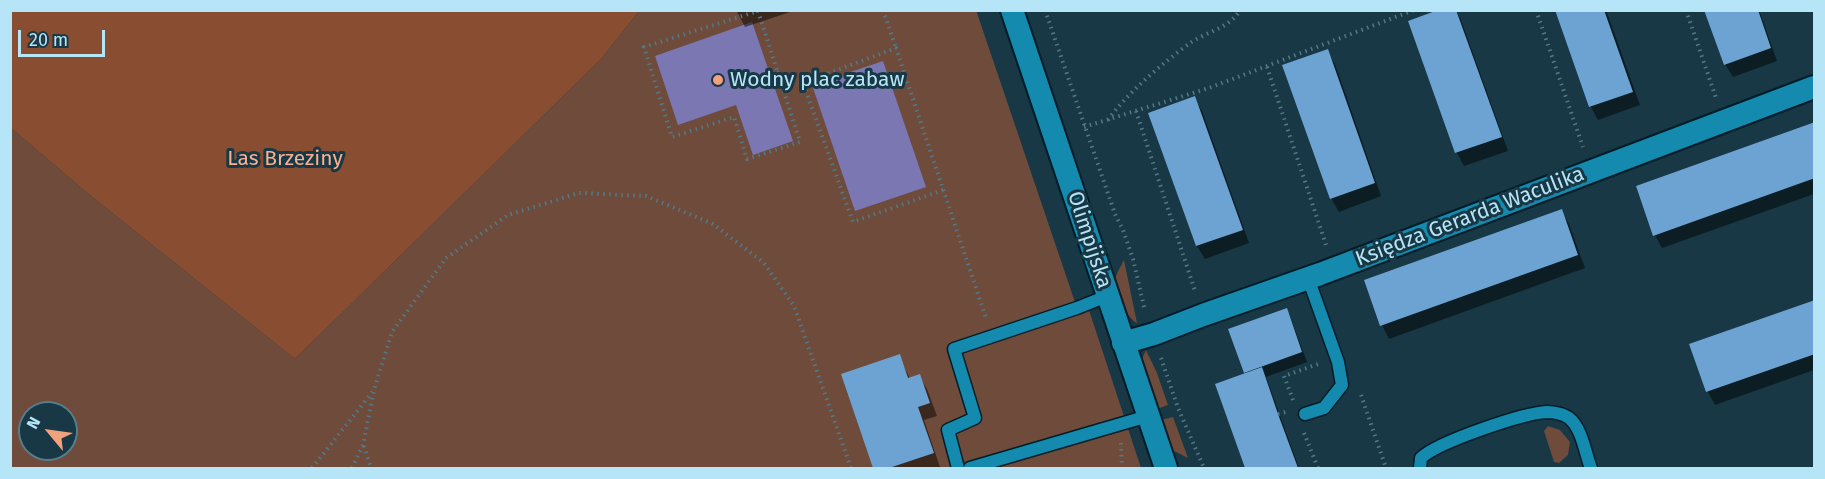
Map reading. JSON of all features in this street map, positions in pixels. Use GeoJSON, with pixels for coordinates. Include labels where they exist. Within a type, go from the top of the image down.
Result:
{"type":"FeatureCollection","features":[{"type":"Feature","properties":{"kind":"street","name":"Olimpijska"},"geometry":{"type":"LineString","coordinates":[[1012,10],[1166,468]]}},
{"type":"Feature","properties":{"kind":"street","name":"Księdza Gerarda Waculika"},"geometry":{"type":"LineString","coordinates":[[1124,343],[1308,278],[1815,87]]}},
{"type":"Feature","properties":{"kind":"lane"},"geometry":{"type":"LineString","coordinates":[[1305,414],[1324,408],[1342,385],[1338,362],[1308,278]]}},
{"type":"Feature","properties":{"kind":"lane"},"geometry":{"type":"LineString","coordinates":[[958,468],[948,430],[975,418],[954,349],[1077,309],[1107,296]]}},
{"type":"Feature","properties":{"kind":"lane"},"geometry":{"type":"LineString","coordinates":[[1420,468],[1421,458],[1438,447],[1528,415],[1548,412],[1568,416],[1576,425],[1590,468]]}},
{"type":"Feature","properties":{"kind":"lane"},"geometry":{"type":"LineString","coordinates":[[970,468],[1148,416]]}},
{"type":"Feature","properties":{"kind":"path"},"geometry":{"type":"LineString","coordinates":[[883,10],[992,335]]}},
{"type":"Feature","properties":{"kind":"path"},"geometry":{"type":"LineString","coordinates":[[1107,121],[1122,100],[1191,43],[1235,20],[1240,10]]}},
{"type":"Feature","properties":{"kind":"path"},"geometry":{"type":"LineString","coordinates":[[1084,127],[1268,66],[1414,10]]}},
{"type":"Feature","properties":{"kind":"path"},"geometry":{"type":"LineString","coordinates":[[1536,10],[1591,171]]}},
{"type":"Feature","properties":{"kind":"path"},"geometry":{"type":"LineString","coordinates":[[1686,10],[1724,121]]}},
{"type":"Feature","properties":{"kind":"path"},"geometry":{"type":"LineString","coordinates":[[759,11],[777,72],[800,142],[747,159],[734,117],[672,137],[644,47],[759,11]]}},
{"type":"Feature","properties":{"kind":"path"},"geometry":{"type":"LineString","coordinates":[[1046,11],[1084,127],[1133,259],[1146,313]]}},
{"type":"Feature","properties":{"kind":"path"},"geometry":{"type":"LineString","coordinates":[[777,72],[803,83],[896,48]]}},
{"type":"Feature","properties":{"kind":"path"},"geometry":{"type":"LineString","coordinates":[[1268,66],[1334,268]]}},
{"type":"Feature","properties":{"kind":"path"},"geometry":{"type":"LineString","coordinates":[[803,83],[853,222],[943,190]]}},
{"type":"Feature","properties":{"kind":"path"},"geometry":{"type":"LineString","coordinates":[[1136,111],[1203,315]]}},
{"type":"Feature","properties":{"kind":"path"},"geometry":{"type":"LineString","coordinates":[[352,468],[363,445],[374,390],[392,332],[446,258],[508,215],[579,193],[646,196],[713,224],[764,263],[794,306],[850,468]]}},
{"type":"Feature","properties":{"kind":"path"},"geometry":{"type":"LineString","coordinates":[[1160,354],[1178,408],[1203,468]]}},
{"type":"Feature","properties":{"kind":"path"},"geometry":{"type":"LineString","coordinates":[[312,468],[374,390]]}},
{"type":"Feature","properties":{"kind":"path"},"geometry":{"type":"LineString","coordinates":[[363,445],[371,468]]}},
{"type":"Feature","properties":{"kind":"shaded area"},"geometry":{"type":"Polygon","coordinates":[[[976,10],[1077,308],[1087,304],[1141,468],[11,468],[11,128],[86,192],[295,359],[602,58],[639,11],[976,10]]]}},
{"type":"Feature","properties":{"kind":"shaded area","name":"Wodny plac zabaw"},"geometry":{"type":"Polygon","coordinates":[[[752,22],[793,141],[753,155],[736,105],[678,125],[655,56],[752,22]]]}},
{"type":"Feature","properties":{"kind":"shaded area"},"geometry":{"type":"Polygon","coordinates":[[[883,61],[926,187],[855,211],[812,85],[883,61]]]}},
{"type":"Feature","properties":{"kind":"shaded area"},"geometry":{"type":"Polygon","coordinates":[[[1124,260],[1137,323],[1125,311],[1116,287],[1116,276],[1124,260]]]}},
{"type":"Feature","properties":{"kind":"shaded area"},"geometry":{"type":"Polygon","coordinates":[[[1146,350],[1168,405],[1157,409],[1143,365],[1142,359],[1146,350]]]}},
{"type":"Feature","properties":{"kind":"shaded area"},"geometry":{"type":"Polygon","coordinates":[[[1173,417],[1188,458],[1170,449],[1161,420],[1173,417]]]}},
{"type":"Feature","properties":{"kind":"shaded area"},"geometry":{"type":"Polygon","coordinates":[[[1548,426],[1560,430],[1570,442],[1568,455],[1559,463],[1554,462],[1544,431],[1548,426]]]}},
{"type":"Feature","properties":{"kind":"green space","name":"Las Brzeziny"},"geometry":{"type":"Polygon","coordinates":[[[11,10],[639,11],[602,58],[295,359],[86,192],[11,128],[11,10]]]}},
{"type":"Feature","properties":{"kind":"building"},"geometry":{"type":"Polygon","coordinates":[[[1438,10],[1456,10],[1502,137],[1455,153],[1408,21],[1438,10]]]}},
{"type":"Feature","properties":{"kind":"building"},"geometry":{"type":"Polygon","coordinates":[[[1555,10],[1604,10],[1633,92],[1589,107],[1555,10]]]}},
{"type":"Feature","properties":{"kind":"building"},"geometry":{"type":"Polygon","coordinates":[[[1704,10],[1758,10],[1771,48],[1724,65],[1704,10]]]}},
{"type":"Feature","properties":{"kind":"building"},"geometry":{"type":"Polygon","coordinates":[[[1328,49],[1375,183],[1330,199],[1282,65],[1328,49]]]}},
{"type":"Feature","properties":{"kind":"building"},"geometry":{"type":"Polygon","coordinates":[[[1195,96],[1243,230],[1196,246],[1148,113],[1195,96]]]}},
{"type":"Feature","properties":{"kind":"building"},"geometry":{"type":"Polygon","coordinates":[[[1815,122],[1815,178],[1653,236],[1636,186],[1815,122]]]}},
{"type":"Feature","properties":{"kind":"building"},"geometry":{"type":"Polygon","coordinates":[[[1562,209],[1578,255],[1380,326],[1364,280],[1562,209]]]}},
{"type":"Feature","properties":{"kind":"building"},"geometry":{"type":"Polygon","coordinates":[[[1815,300],[1815,354],[1706,392],[1689,344],[1815,300]]]}},
{"type":"Feature","properties":{"kind":"building"},"geometry":{"type":"Polygon","coordinates":[[[1287,308],[1302,352],[1244,373],[1228,329],[1287,308]]]}},
{"type":"Feature","properties":{"kind":"building"},"geometry":{"type":"Polygon","coordinates":[[[900,354],[908,378],[920,374],[930,403],[918,407],[934,453],[889,468],[873,468],[841,374],[900,354]]]}},
{"type":"Feature","properties":{"kind":"building"},"geometry":{"type":"Polygon","coordinates":[[[1262,367],[1298,468],[1245,468],[1215,384],[1262,367]]]}},
{"type":"Feature","properties":{"kind":"place","name":"Wodny plac zabaw"},"geometry":{"type":"Point","coordinates":[718,80]}}]}
